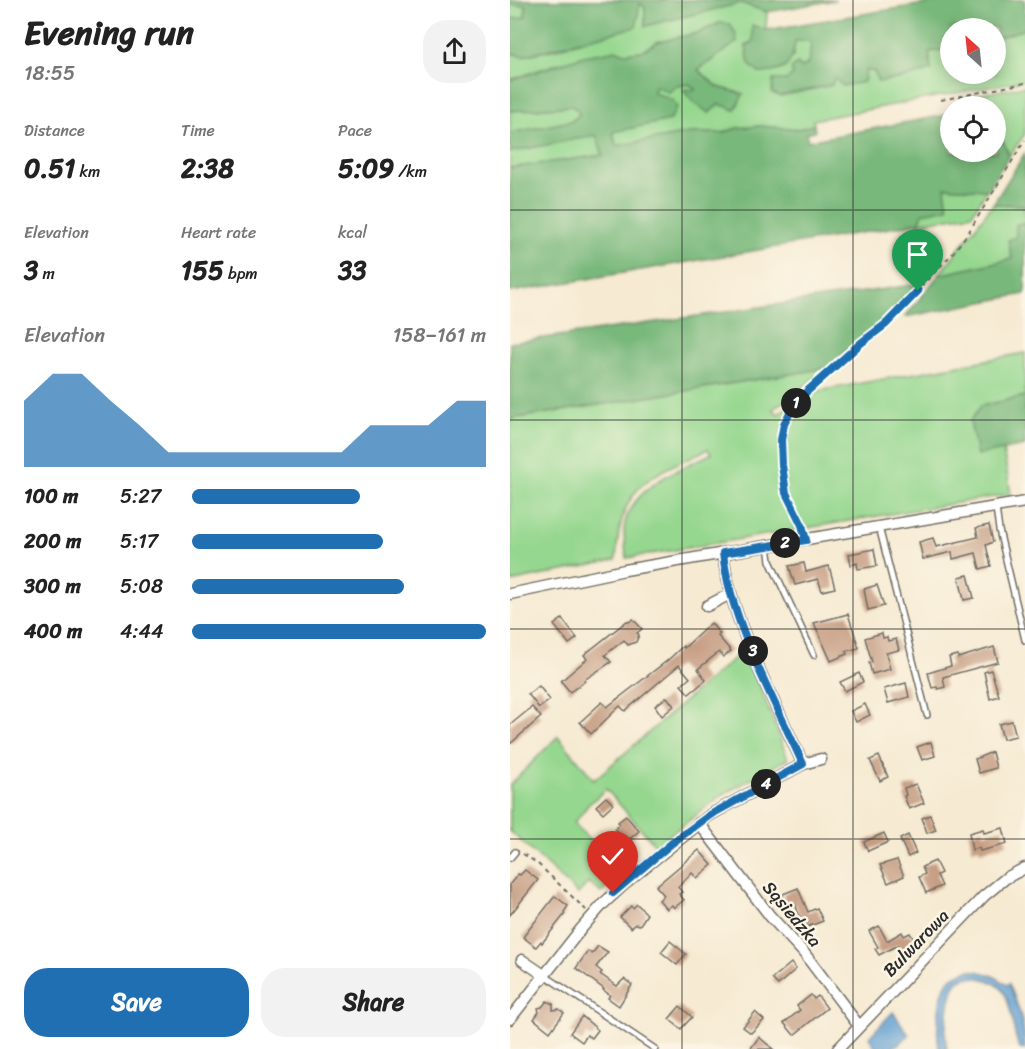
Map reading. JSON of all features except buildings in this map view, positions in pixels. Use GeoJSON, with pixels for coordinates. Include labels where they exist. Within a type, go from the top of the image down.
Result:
{"type":"FeatureCollection","features":[{"type":"Feature","properties":{"kind":"street"},"geometry":{"type":"LineString","coordinates":[[510,594],[617,571],[1025,502]]}},
{"type":"Feature","properties":{"kind":"street"},"geometry":{"type":"LineString","coordinates":[[723,553],[730,594],[741,626],[803,764]]}},
{"type":"Feature","properties":{"kind":"street"},"geometry":{"type":"LineString","coordinates":[[707,606],[730,594]]}},
{"type":"Feature","properties":{"kind":"street"},"geometry":{"type":"LineString","coordinates":[[510,1019],[592,915],[630,879],[699,823],[728,804],[803,764],[821,759]]}},
{"type":"Feature","properties":{"kind":"street","name":"Sąsiedzka"},"geometry":{"type":"LineString","coordinates":[[699,823],[770,916],[804,952],[860,1026]]}},
{"type":"Feature","properties":{"kind":"street","name":"Bulwarowa"},"geometry":{"type":"LineString","coordinates":[[838,1049],[984,896],[1006,878],[1025,868]]}},
{"type":"Feature","properties":{"kind":"street"},"geometry":{"type":"LineString","coordinates":[[522,960],[544,975]]}},
{"type":"Feature","properties":{"kind":"lane"},"geometry":{"type":"LineString","coordinates":[[996,508],[1025,640]]}},
{"type":"Feature","properties":{"kind":"lane"},"geometry":{"type":"LineString","coordinates":[[879,527],[927,715]]}},
{"type":"Feature","properties":{"kind":"lane"},"geometry":{"type":"LineString","coordinates":[[768,546],[770,561],[814,655]]}},
{"type":"Feature","properties":{"kind":"lane"},"geometry":{"type":"LineString","coordinates":[[510,858],[515,852]]}},
{"type":"Feature","properties":{"kind":"lane"},"geometry":{"type":"LineString","coordinates":[[544,975],[655,1049]]}},
{"type":"Feature","properties":{"kind":"path"},"geometry":{"type":"LineString","coordinates":[[961,96],[1025,83]]}},
{"type":"Feature","properties":{"kind":"path"},"geometry":{"type":"LineString","coordinates":[[806,540],[802,525],[786,493],[782,465],[784,424],[792,409],[803,395],[846,356],[886,324],[952,254],[968,233],[1025,140]]}},
{"type":"Feature","properties":{"kind":"path"},"geometry":{"type":"LineString","coordinates":[[515,852],[537,863],[592,915]]}},
{"type":"Feature","properties":{"kind":"green space"},"geometry":{"type":"Polygon","coordinates":[[[510,0],[836,0],[767,12],[741,3],[645,26],[645,7],[640,4],[636,27],[523,56],[510,53],[510,19],[525,17],[526,5],[510,5],[510,0]]]}},
{"type":"Feature","properties":{"kind":"green space"},"geometry":{"type":"Polygon","coordinates":[[[948,0],[1025,0],[1025,29],[1006,35],[1006,18],[940,18],[940,50],[929,52],[931,70],[909,77],[878,82],[875,72],[866,70],[864,82],[843,86],[834,78],[832,85],[780,96],[772,93],[773,80],[786,80],[793,75],[791,69],[797,64],[801,68],[809,63],[811,41],[795,41],[792,57],[786,66],[776,71],[759,73],[749,64],[746,46],[753,42],[752,25],[766,30],[948,0]]]}},
{"type":"Feature","properties":{"kind":"green space"},"geometry":{"type":"Polygon","coordinates":[[[741,3],[767,12],[766,30],[746,46],[749,64],[793,57],[795,41],[811,40],[809,63],[801,68],[798,64],[793,75],[786,80],[780,96],[832,85],[833,77],[866,70],[875,72],[878,82],[909,77],[931,70],[929,52],[940,50],[940,84],[1004,84],[813,120],[814,125],[798,129],[760,126],[737,128],[722,133],[689,133],[616,146],[613,132],[672,100],[652,92],[658,86],[668,92],[677,86],[689,84],[695,89],[693,91],[709,113],[719,104],[735,109],[743,94],[718,87],[698,70],[737,42],[720,23],[698,33],[657,42],[642,51],[625,53],[617,50],[559,63],[510,80],[510,53],[523,56],[592,38],[640,4],[645,6],[645,25],[741,3]]]}},
{"type":"Feature","properties":{"kind":"green space"},"geometry":{"type":"Polygon","coordinates":[[[510,5],[526,5],[525,17],[510,19],[510,5]]]}},
{"type":"Feature","properties":{"kind":"green space"},"geometry":{"type":"Polygon","coordinates":[[[720,23],[730,24],[736,34],[737,42],[698,70],[718,87],[743,94],[735,110],[719,104],[709,113],[693,102],[683,90],[694,91],[695,89],[689,84],[677,86],[668,92],[657,86],[653,92],[672,100],[677,107],[670,120],[613,132],[616,146],[689,133],[722,133],[737,128],[760,126],[798,129],[814,125],[815,131],[806,133],[808,141],[940,116],[940,162],[1005,162],[987,190],[945,187],[948,208],[923,213],[919,223],[510,292],[510,168],[603,155],[596,135],[510,152],[510,133],[572,121],[579,115],[577,109],[571,106],[510,111],[510,80],[584,56],[617,50],[625,53],[642,51],[657,42],[698,33],[720,23]]]}},
{"type":"Feature","properties":{"kind":"green space"},"geometry":{"type":"Polygon","coordinates":[[[1025,29],[1025,80],[1006,84],[1006,35],[1025,29]]]}},
{"type":"Feature","properties":{"kind":"green space"},"geometry":{"type":"Polygon","coordinates":[[[1025,86],[1025,134],[1009,156],[1006,148],[1006,96],[970,96],[1025,86]]]}},
{"type":"Feature","properties":{"kind":"green space"},"geometry":{"type":"Polygon","coordinates":[[[571,106],[577,109],[579,115],[572,121],[510,133],[510,111],[571,106]]]}},
{"type":"Feature","properties":{"kind":"green space"},"geometry":{"type":"Polygon","coordinates":[[[596,135],[603,155],[510,168],[510,152],[596,135]]]}},
{"type":"Feature","properties":{"kind":"green space"},"geometry":{"type":"Polygon","coordinates":[[[1025,153],[1025,209],[1023,205],[993,204],[1025,153]]]}},
{"type":"Feature","properties":{"kind":"green space"},"geometry":{"type":"Polygon","coordinates":[[[945,187],[987,190],[972,214],[919,223],[923,213],[945,187]]]}},
{"type":"Feature","properties":{"kind":"green space"},"geometry":{"type":"Polygon","coordinates":[[[993,204],[1024,205],[1025,222],[1016,225],[1012,259],[939,275],[993,204]]]}},
{"type":"Feature","properties":{"kind":"green space"},"geometry":{"type":"Polygon","coordinates":[[[1025,222],[1025,294],[905,317],[939,275],[1012,259],[1008,240],[1016,237],[1016,225],[1025,222]]]}},
{"type":"Feature","properties":{"kind":"green space"},"geometry":{"type":"Polygon","coordinates":[[[919,284],[887,318],[853,344],[828,368],[510,419],[510,343],[919,284]]]}},
{"type":"Feature","properties":{"kind":"green space"},"geometry":{"type":"Polygon","coordinates":[[[1025,353],[1025,396],[981,406],[977,455],[1003,450],[1011,494],[626,558],[624,530],[627,516],[634,503],[657,482],[671,473],[711,454],[708,449],[668,468],[640,487],[623,515],[616,560],[510,582],[510,419],[828,368],[773,409],[778,414],[808,393],[1025,353]]]}},
{"type":"Feature","properties":{"kind":"green space"},"geometry":{"type":"Polygon","coordinates":[[[1025,396],[1025,446],[977,455],[970,421],[981,406],[1025,396]]]}},
{"type":"Feature","properties":{"kind":"green space"},"geometry":{"type":"Polygon","coordinates":[[[746,651],[788,759],[722,795],[656,846],[606,789],[588,805],[574,823],[622,874],[601,893],[589,882],[578,894],[510,831],[510,785],[558,736],[594,780],[739,654],[746,651]]]}},
{"type":"Feature","properties":{"kind":"water"},"geometry":{"type":"Polygon","coordinates":[[[970,970],[990,974],[1007,985],[1009,983],[1022,1023],[1025,1049],[1020,1049],[1017,1042],[1007,998],[1001,988],[989,981],[970,977],[958,981],[952,991],[946,1026],[947,1049],[939,1049],[939,1013],[945,986],[954,976],[970,970]]]}},
{"type":"Feature","properties":{"kind":"water"},"geometry":{"type":"Polygon","coordinates":[[[893,1012],[909,1035],[892,1049],[876,1049],[869,1037],[893,1012]]]}},
{"type":"Feature","properties":{"kind":"route"},"geometry":{"type":"LineString","coordinates":[[613,893],[672,843],[710,815],[803,764],[739,621],[730,594],[723,553],[806,540],[805,532],[786,493],[781,440],[784,424],[803,395],[861,343],[886,324],[918,291]]}}]}
